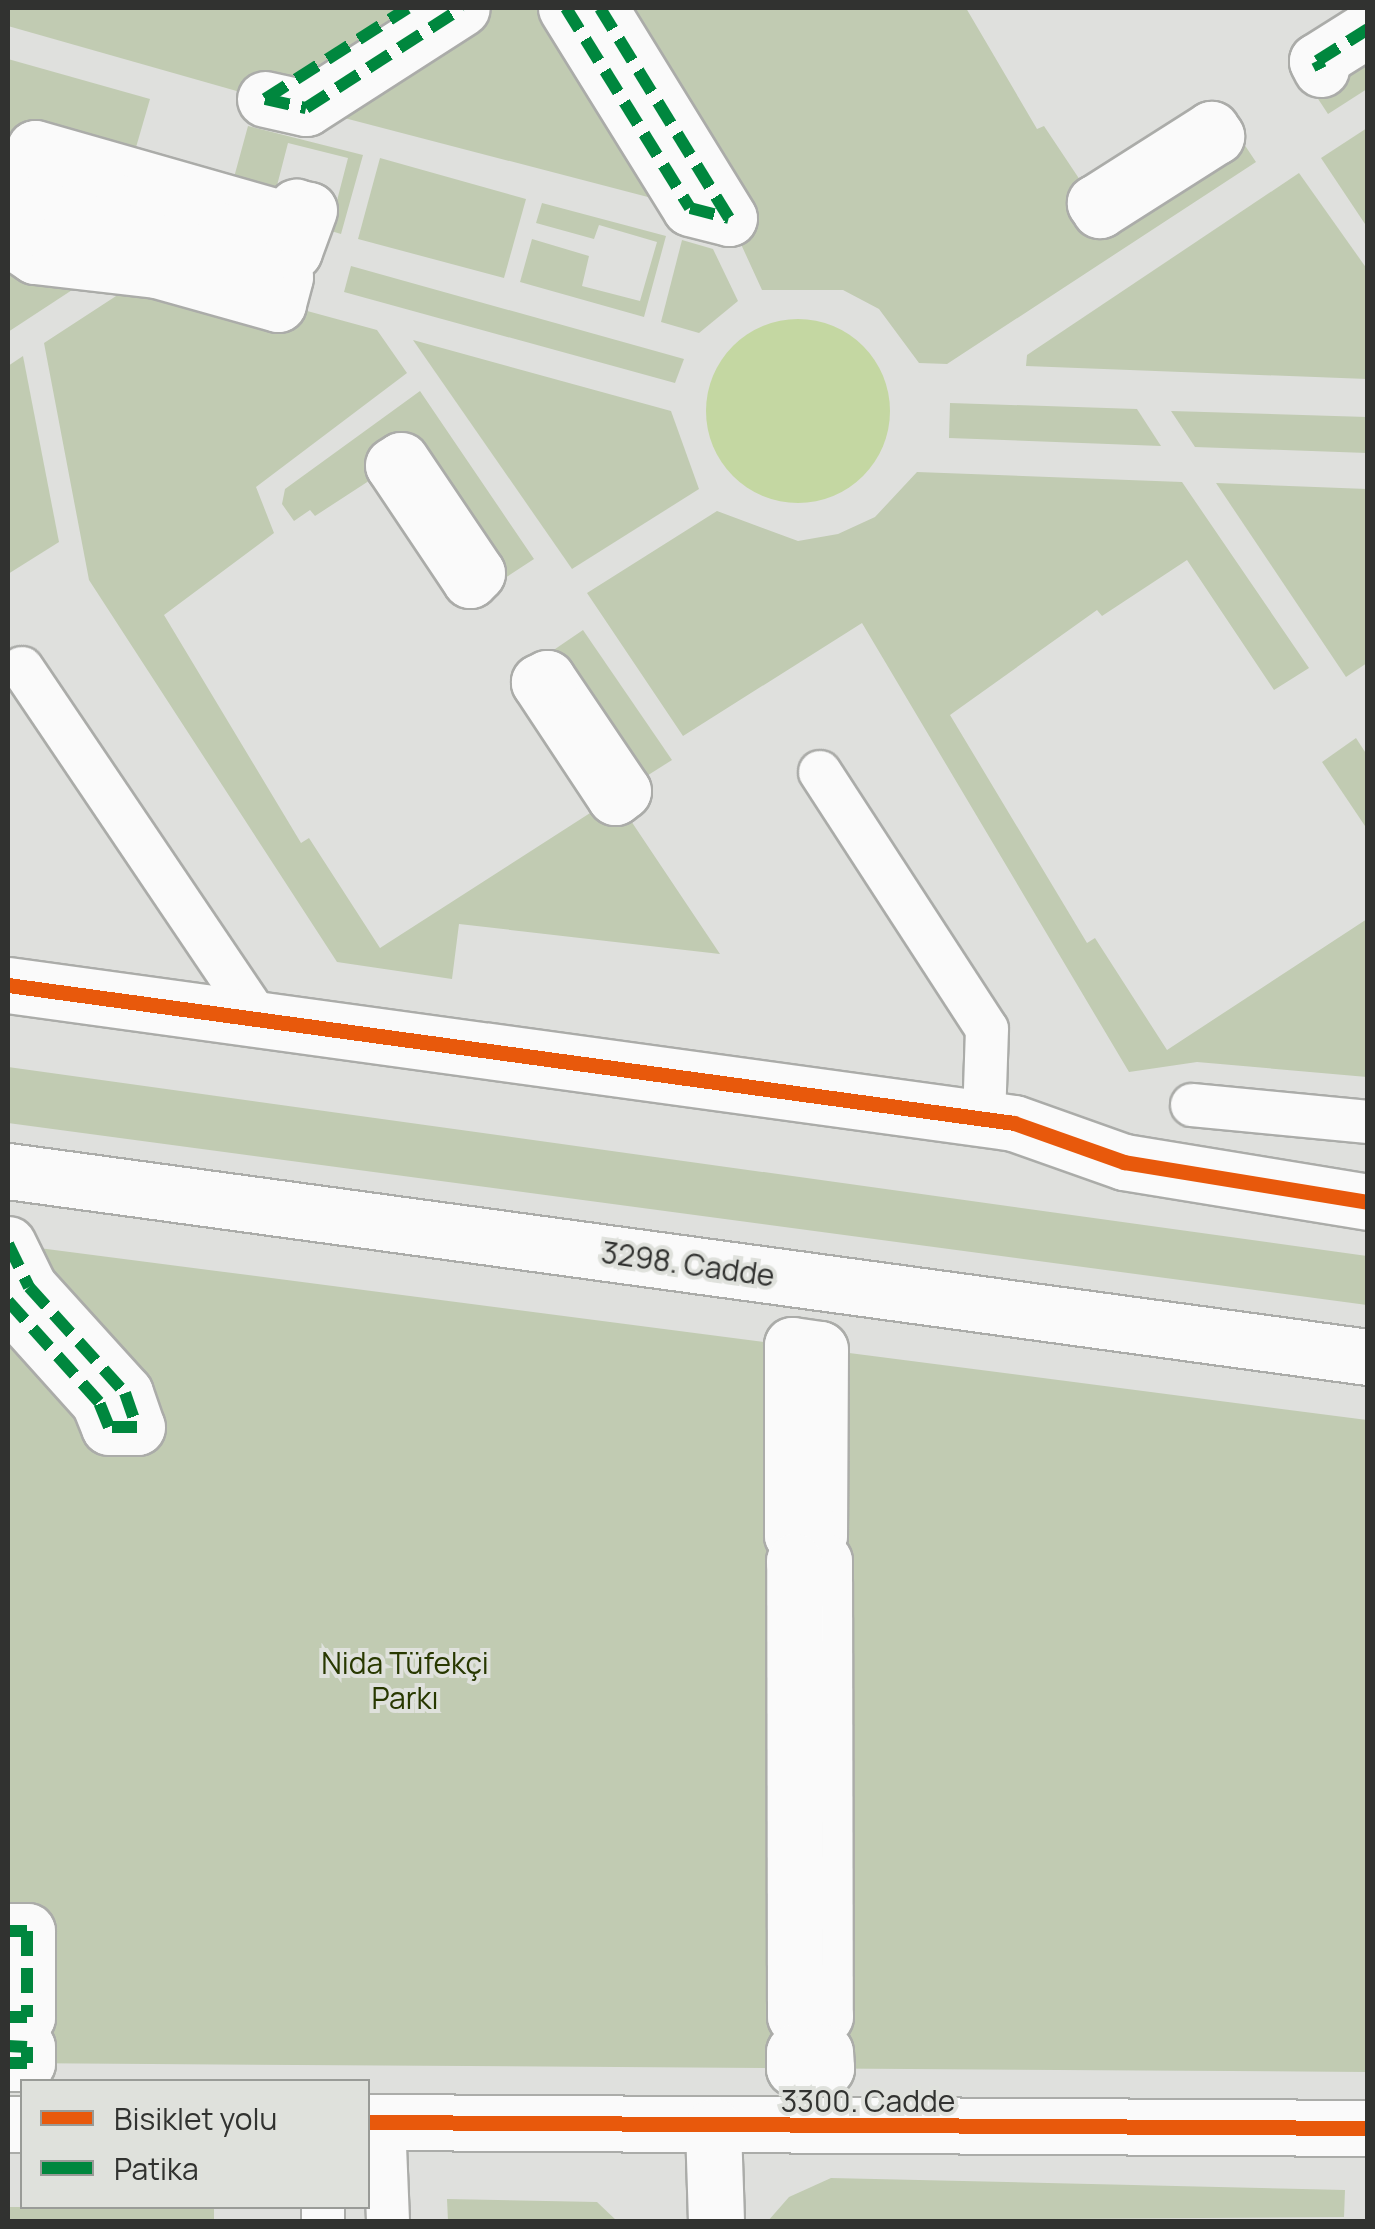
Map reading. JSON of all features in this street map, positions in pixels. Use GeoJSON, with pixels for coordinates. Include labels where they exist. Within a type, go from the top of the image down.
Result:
{"type":"FeatureCollection","features":[{"type":"Feature","properties":{"kind":"street"},"geometry":{"type":"LineString","coordinates":[[408,8],[266,99],[306,108],[462,8]]}},
{"type":"Feature","properties":{"kind":"street"},"geometry":{"type":"LineString","coordinates":[[566,8],[690,208],[729,218],[600,8]]}},
{"type":"Feature","properties":{"kind":"street"},"geometry":{"type":"LineString","coordinates":[[1368,29],[1317,61],[1321,69],[1368,39]]}},
{"type":"Feature","properties":{"kind":"street"},"geometry":{"type":"LineString","coordinates":[[8,984],[984,1119],[1124,1162],[1368,1202]]}},
{"type":"Feature","properties":{"kind":"street","name":"3298. Cadde"},"geometry":{"type":"LineString","coordinates":[[8,1172],[1368,1358]]}},
{"type":"Feature","properties":{"kind":"street"},"geometry":{"type":"LineString","coordinates":[[8,1244],[29,1287],[125,1393],[137,1427],[109,1427],[99,1402],[8,1300]]}},
{"type":"Feature","properties":{"kind":"street"},"geometry":{"type":"LineString","coordinates":[[794,1561],[824,1561],[826,2016],[796,2016],[794,1561]]}},
{"type":"Feature","properties":{"kind":"street"},"geometry":{"type":"LineString","coordinates":[[8,1932],[27,1932],[27,2017],[8,2017]]}},
{"type":"Feature","properties":{"kind":"street"},"geometry":{"type":"LineString","coordinates":[[8,2046],[27,2047],[27,2063],[8,2063]]}},
{"type":"Feature","properties":{"kind":"street","name":"3300. Cadde"},"geometry":{"type":"LineString","coordinates":[[376,2121],[1368,2128]]}},
{"type":"Feature","properties":{"kind":"street"},"geometry":{"type":"LineString","coordinates":[[713,2126],[716,2222]]}},
{"type":"Feature","properties":{"kind":"lane"},"geometry":{"type":"LineString","coordinates":[[22,668],[260,1019]]}},
{"type":"Feature","properties":{"kind":"lane"},"geometry":{"type":"LineString","coordinates":[[820,772],[987,1029],[984,1119]]}},
{"type":"Feature","properties":{"kind":"lane"},"geometry":{"type":"LineString","coordinates":[[1192,1105],[1368,1122]]}},
{"type":"Feature","properties":{"kind":"lane"},"geometry":{"type":"LineString","coordinates":[[376,2121],[388,2222]]}},
{"type":"Feature","properties":{"kind":"green space"},"geometry":{"type":"Polygon","coordinates":[[[8,8],[408,8],[265,99],[8,26],[8,8]]]}},
{"type":"Feature","properties":{"kind":"green space"},"geometry":{"type":"Polygon","coordinates":[[[462,8],[566,8],[690,208],[306,108],[462,8]]]}},
{"type":"Feature","properties":{"kind":"green space"},"geometry":{"type":"Polygon","coordinates":[[[600,8],[966,8],[1037,129],[1044,126],[1100,210],[1232,126],[1256,162],[947,364],[919,363],[879,309],[843,290],[762,290],[729,218],[600,8]]]}},
{"type":"Feature","properties":{"kind":"green space"},"geometry":{"type":"Polygon","coordinates":[[[1367,39],[1367,89],[1328,114],[1305,79],[1367,39]]]}},
{"type":"Feature","properties":{"kind":"green space"},"geometry":{"type":"Polygon","coordinates":[[[8,59],[150,99],[128,175],[8,141],[8,59]]]}},
{"type":"Feature","properties":{"kind":"green space"},"geometry":{"type":"Polygon","coordinates":[[[248,126],[363,155],[341,234],[305,223],[333,216],[348,158],[288,143],[273,201],[227,203],[248,126]]]}},
{"type":"Feature","properties":{"kind":"green space"},"geometry":{"type":"Polygon","coordinates":[[[1367,128],[1367,227],[1321,158],[1367,128]]]}},
{"type":"Feature","properties":{"kind":"green space"},"geometry":{"type":"Polygon","coordinates":[[[380,158],[526,199],[504,278],[358,239],[380,158]]]}},
{"type":"Feature","properties":{"kind":"green space"},"geometry":{"type":"Polygon","coordinates":[[[1299,173],[1367,269],[1367,379],[1026,366],[1027,355],[1299,173]]]}},
{"type":"Feature","properties":{"kind":"green space"},"geometry":{"type":"Polygon","coordinates":[[[542,203],[666,236],[644,317],[520,282],[532,239],[589,256],[582,286],[640,301],[657,242],[599,225],[594,239],[536,223],[542,203]]]}},
{"type":"Feature","properties":{"kind":"green space"},"geometry":{"type":"Polygon","coordinates":[[[8,238],[95,275],[8,332],[8,238]]]}},
{"type":"Feature","properties":{"kind":"green space"},"geometry":{"type":"Polygon","coordinates":[[[682,240],[713,249],[738,301],[699,333],[661,322],[682,240]]]}},
{"type":"Feature","properties":{"kind":"green space"},"geometry":{"type":"Polygon","coordinates":[[[351,266],[684,359],[675,383],[344,292],[351,266]]]}},
{"type":"Feature","properties":{"kind":"green space"},"geometry":{"type":"Polygon","coordinates":[[[156,270],[377,330],[407,373],[256,487],[274,533],[164,615],[301,843],[309,838],[380,948],[615,797],[720,954],[459,924],[452,979],[337,962],[89,580],[44,343],[156,270]]]}},
{"type":"Feature","properties":{"kind":"green space"},"geometry":{"type":"Polygon","coordinates":[[[413,340],[671,411],[699,489],[572,569],[413,340]]]}},
{"type":"Feature","properties":{"kind":"green space"},"geometry":{"type":"Polygon","coordinates":[[[23,356],[59,542],[8,574],[8,366],[23,356]]]}},
{"type":"Feature","properties":{"kind":"green space"},"geometry":{"type":"Polygon","coordinates":[[[420,391],[534,559],[488,589],[401,460],[315,516],[310,510],[294,521],[282,504],[285,489],[420,391]]]}},
{"type":"Feature","properties":{"kind":"green space"},"geometry":{"type":"Polygon","coordinates":[[[950,403],[1137,409],[1161,446],[949,438],[950,403]]]}},
{"type":"Feature","properties":{"kind":"green space"},"geometry":{"type":"Polygon","coordinates":[[[1171,411],[1367,417],[1367,453],[1195,447],[1171,411]]]}},
{"type":"Feature","properties":{"kind":"green space"},"geometry":{"type":"Polygon","coordinates":[[[917,472],[1182,482],[1309,668],[1274,690],[1187,560],[1102,616],[1097,610],[950,715],[1087,943],[1095,938],[1167,1050],[1367,919],[1367,1077],[1197,1062],[1129,1072],[862,623],[683,736],[587,593],[717,511],[798,541],[838,534],[875,517],[917,472]]]}},
{"type":"Feature","properties":{"kind":"green space"},"geometry":{"type":"Polygon","coordinates":[[[1216,483],[1367,489],[1367,663],[1346,677],[1216,483]]]}},
{"type":"Feature","properties":{"kind":"green space"},"geometry":{"type":"Polygon","coordinates":[[[583,630],[672,760],[623,791],[536,662],[583,630]]]}},
{"type":"Feature","properties":{"kind":"green space"},"geometry":{"type":"Polygon","coordinates":[[[1356,738],[1367,755],[1367,829],[1322,762],[1356,738]]]}},
{"type":"Feature","properties":{"kind":"green space"},"geometry":{"type":"Polygon","coordinates":[[[8,1067],[1367,1256],[1367,1305],[8,1123],[8,1067]]]}},
{"type":"Feature","properties":{"kind":"green space","name":"Nida Tüfekçi Parkı"},"geometry":{"type":"Polygon","coordinates":[[[8,1244],[1367,1420],[1367,2072],[8,2063],[8,1244]]]}},
{"type":"Feature","properties":{"kind":"green space"},"geometry":{"type":"Polygon","coordinates":[[[831,2178],[1345,2190],[1344,2217],[768,2221],[789,2197],[831,2178]]]}},
{"type":"Feature","properties":{"kind":"green space"},"geometry":{"type":"Polygon","coordinates":[[[447,2199],[597,2202],[617,2221],[448,2221],[447,2199]]]}},
{"type":"Feature","properties":{"kind":"green space"},"geometry":{"type":"Polygon","coordinates":[[[8,2207],[214,2209],[214,2221],[8,2221],[8,2207]]]}},
{"type":"Feature","properties":{"kind":"shaded area"},"geometry":{"type":"Polygon","coordinates":[[[798,319],[833,326],[863,346],[883,376],[890,411],[883,446],[863,476],[833,496],[798,503],[763,496],[733,476],[713,446],[706,411],[713,376],[733,346],[763,326],[798,319]]]}},
{"type":"Feature","properties":{"kind":"marked path"},"geometry":{"type":"LineString","coordinates":[[265,99],[408,8]]}},
{"type":"Feature","properties":{"kind":"marked path"},"geometry":{"type":"LineString","coordinates":[[265,99],[306,108],[462,8]]}},
{"type":"Feature","properties":{"kind":"marked path"},"geometry":{"type":"LineString","coordinates":[[566,8],[690,208],[729,218],[600,8]]}},
{"type":"Feature","properties":{"kind":"marked path"},"geometry":{"type":"LineString","coordinates":[[1321,69],[1317,61],[1368,29]]}},
{"type":"Feature","properties":{"kind":"marked path"},"geometry":{"type":"LineString","coordinates":[[8,1244],[29,1287],[125,1393],[137,1427],[109,1427],[99,1402],[8,1301]]}},
{"type":"Feature","properties":{"kind":"marked path"},"geometry":{"type":"LineString","coordinates":[[8,1931],[27,1931],[27,2017],[8,2017]]}},
{"type":"Feature","properties":{"kind":"marked path"},"geometry":{"type":"LineString","coordinates":[[8,2046],[27,2047],[27,2063],[8,2063]]}},
{"type":"Feature","properties":{"kind":"cycle path"},"geometry":{"type":"LineString","coordinates":[[8,985],[1014,1123],[1124,1162],[1368,1202]]}},
{"type":"Feature","properties":{"kind":"cycle path"},"geometry":{"type":"LineString","coordinates":[[370,2122],[1368,2128]]}}]}
